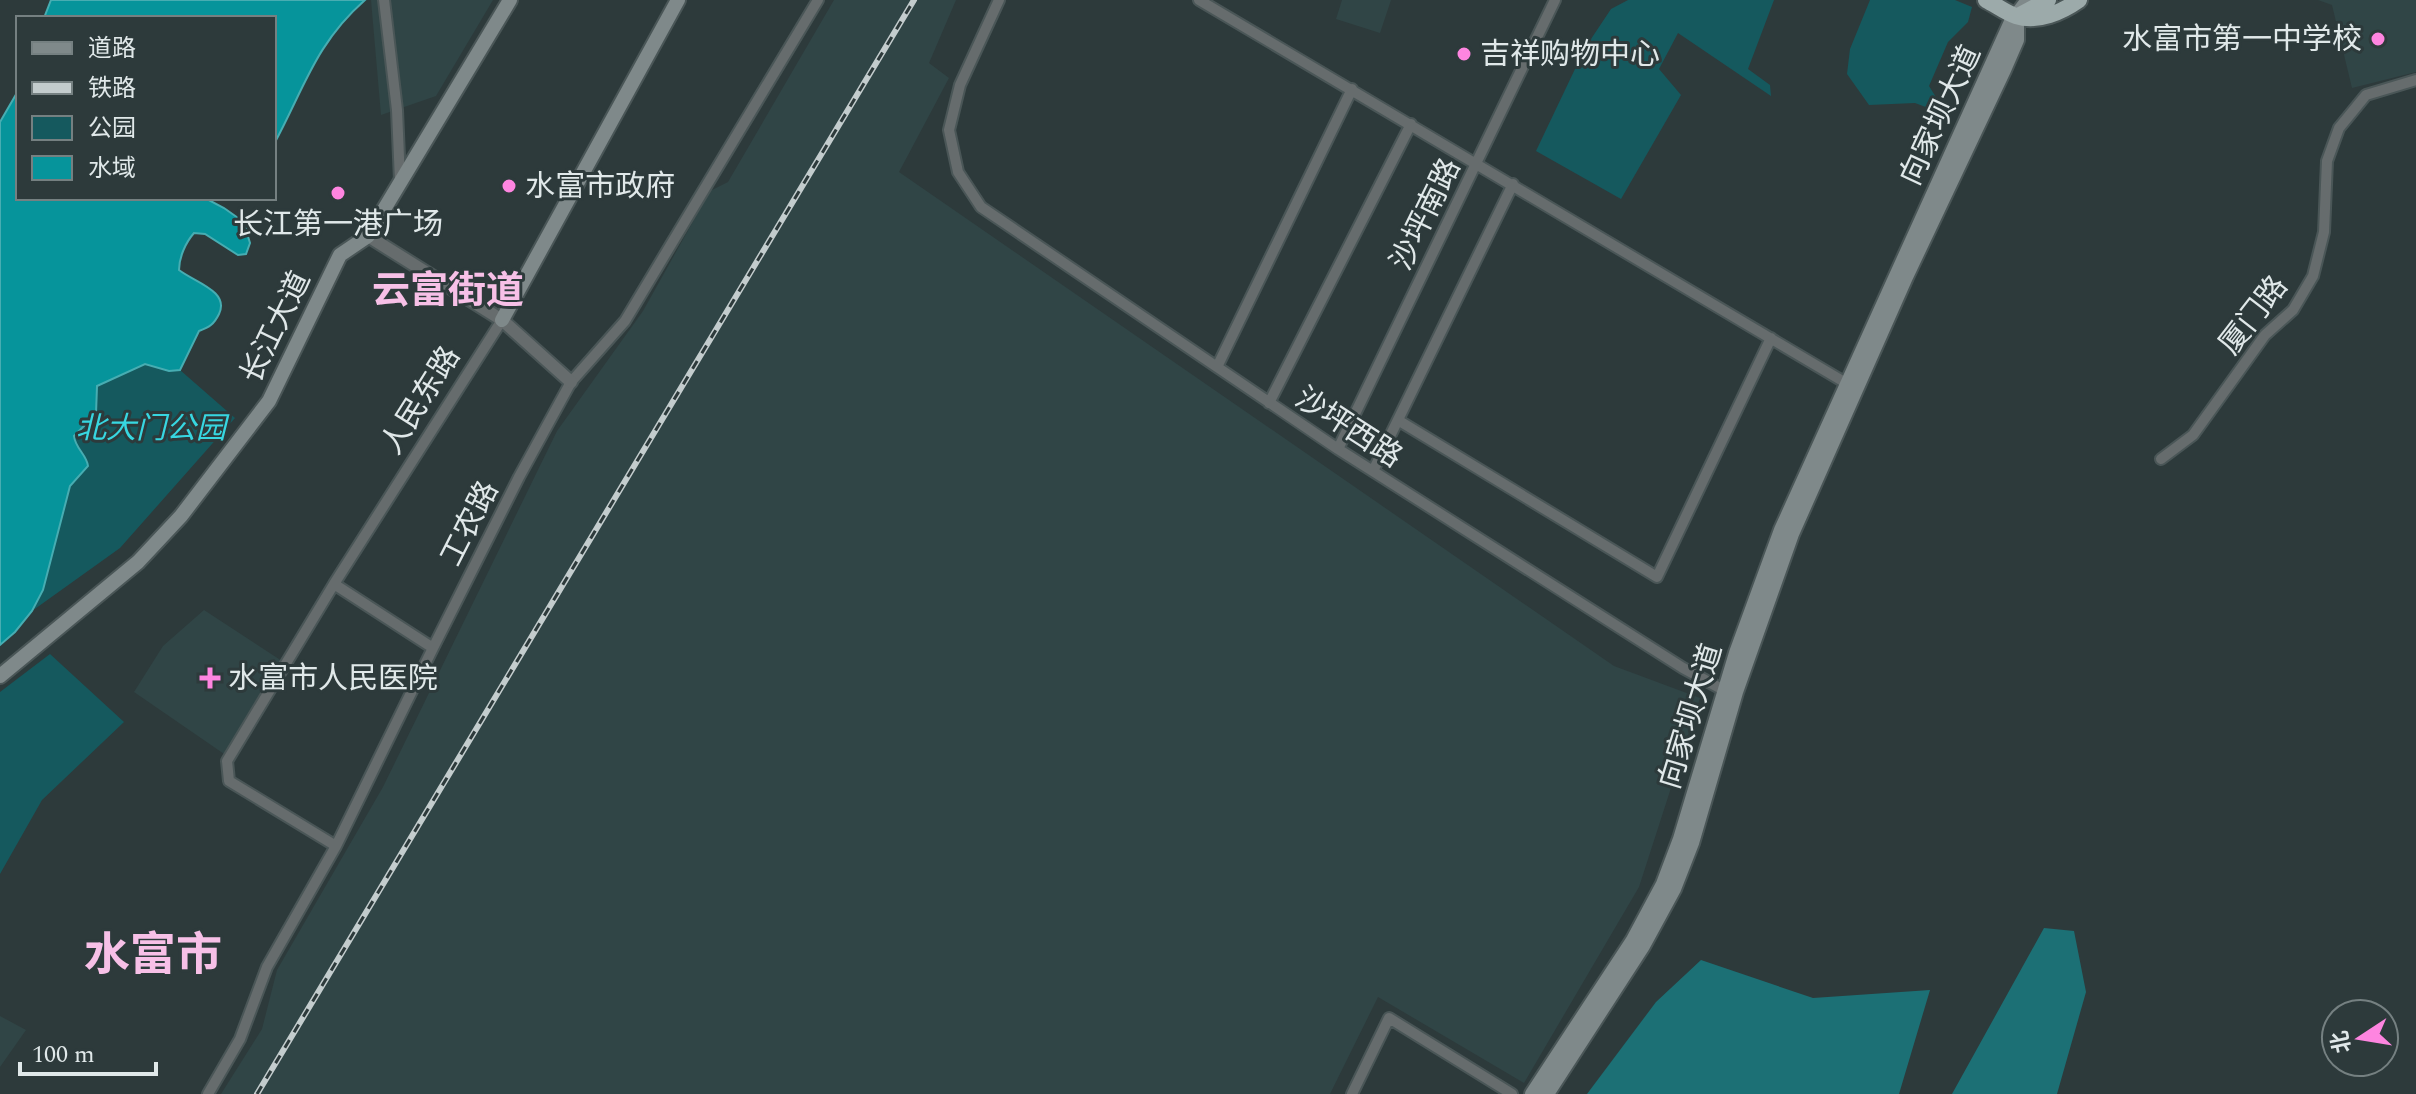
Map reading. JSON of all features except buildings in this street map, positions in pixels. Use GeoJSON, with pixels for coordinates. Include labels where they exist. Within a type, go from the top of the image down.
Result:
{"type":"FeatureCollection","features":[{"type":"Feature","properties":{"kind":"highway"},"geometry":{"type":"LineString","coordinates":[[1986,0],[2017,17],[2048,16],[2079,0]]}},
{"type":"Feature","properties":{"kind":"highway"},"geometry":{"type":"LineString","coordinates":[[2017,17],[2048,0]]}},
{"type":"Feature","properties":{"kind":"main road","name":"长江大道"},"geometry":{"type":"LineString","coordinates":[[0,676],[138,562],[181,516],[269,401],[340,255],[368,236],[510,0]]}},
{"type":"Feature","properties":{"kind":"main road","name":"人民东路"},"geometry":{"type":"LineString","coordinates":[[502,320],[678,0]]}},
{"type":"Feature","properties":{"kind":"main road","name":"向家坝大道"},"geometry":{"type":"LineString","coordinates":[[1532,1094],[1633,940],[1658,895],[1680,839],[1781,530],[1851,386],[2011,22],[2028,0]]}},
{"type":"Feature","properties":{"kind":"main road","name":"向家坝大道"},"geometry":{"type":"LineString","coordinates":[[1547,1094],[1643,946],[1674,889],[1692,843],[1729,693]]}},
{"type":"Feature","properties":{"kind":"street"},"geometry":{"type":"LineString","coordinates":[[384,0],[397,110],[401,183]]}},
{"type":"Feature","properties":{"kind":"street","name":"工农路"},"geometry":{"type":"LineString","coordinates":[[208,1094],[240,1039],[267,967],[336,846],[519,477],[571,382],[625,321],[818,0]]}},
{"type":"Feature","properties":{"kind":"street","name":"沙坪西路"},"geometry":{"type":"LineString","coordinates":[[999,0],[960,85],[949,130],[958,172],[981,207],[1338,449],[1683,668],[1729,693]]}},
{"type":"Feature","properties":{"kind":"street"},"geometry":{"type":"LineString","coordinates":[[1199,0],[1851,386]]}},
{"type":"Feature","properties":{"kind":"street","name":"沙坪南路"},"geometry":{"type":"LineString","coordinates":[[1338,449],[1555,0]]}},
{"type":"Feature","properties":{"kind":"street","name":"厦门路"},"geometry":{"type":"LineString","coordinates":[[2161,459],[2193,435],[2265,335],[2293,310],[2313,276],[2324,232],[2327,161],[2339,128],[2366,95],[2416,80]]}},
{"type":"Feature","properties":{"kind":"street"},"geometry":{"type":"LineString","coordinates":[[1217,367],[1352,89]]}},
{"type":"Feature","properties":{"kind":"street"},"geometry":{"type":"LineString","coordinates":[[1269,403],[1411,124]]}},
{"type":"Feature","properties":{"kind":"street"},"geometry":{"type":"LineString","coordinates":[[1373,471],[1513,184]]}},
{"type":"Feature","properties":{"kind":"street"},"geometry":{"type":"LineString","coordinates":[[368,236],[502,320],[571,382]]}},
{"type":"Feature","properties":{"kind":"street","name":"人民东路"},"geometry":{"type":"LineString","coordinates":[[336,846],[229,781],[227,761],[334,584],[502,320]]}},
{"type":"Feature","properties":{"kind":"street"},"geometry":{"type":"LineString","coordinates":[[1401,422],[1657,577],[1771,338]]}},
{"type":"Feature","properties":{"kind":"street"},"geometry":{"type":"LineString","coordinates":[[334,584],[433,648]]}},
{"type":"Feature","properties":{"kind":"street"},"geometry":{"type":"LineString","coordinates":[[1352,1094],[1389,1018],[1512,1094]]}},
{"type":"Feature","properties":{"kind":"shaded area"},"geometry":{"type":"Polygon","coordinates":[[[371,0],[493,0],[436,96],[381,115],[371,0]]]}},
{"type":"Feature","properties":{"kind":"shaded area"},"geometry":{"type":"Polygon","coordinates":[[[834,0],[956,0],[929,63],[949,78],[899,172],[1614,666],[1700,698],[1639,887],[1524,1083],[1378,997],[1330,1094],[221,1094],[262,1029],[277,970],[383,787],[557,431],[643,311],[710,191],[728,182],[834,0]]]}},
{"type":"Feature","properties":{"kind":"shaded area"},"geometry":{"type":"Polygon","coordinates":[[[1342,0],[1391,0],[1380,33],[1336,19],[1342,0]]]}},
{"type":"Feature","properties":{"kind":"shaded area","name":"水富市第一中学校"},"geometry":{"type":"Polygon","coordinates":[[[2318,0],[2416,0],[2416,72],[2352,88],[2332,5],[2318,0]]]}},
{"type":"Feature","properties":{"kind":"shaded area","name":"水富市人民医院"},"geometry":{"type":"Polygon","coordinates":[[[204,610],[285,663],[227,756],[134,692],[163,646],[204,610]]]}},
{"type":"Feature","properties":{"kind":"shaded area"},"geometry":{"type":"Polygon","coordinates":[[[2044,928],[2074,931],[2086,992],[2057,1094],[1952,1094],[2044,928]]]}},
{"type":"Feature","properties":{"kind":"shaded area"},"geometry":{"type":"Polygon","coordinates":[[[1701,960],[1813,998],[1930,990],[1899,1094],[1587,1094],[1656,1002],[1701,960]]]}},
{"type":"Feature","properties":{"kind":"shaded area"},"geometry":{"type":"Polygon","coordinates":[[[0,1016],[26,1030],[0,1067],[0,1016]]]}},
{"type":"Feature","properties":{"kind":"green space"},"geometry":{"type":"Polygon","coordinates":[[[1628,0],[1774,0],[1748,69],[1770,85],[1771,96],[1678,33],[1659,69],[1681,95],[1621,199],[1536,151],[1585,48],[1611,9],[1628,0]]]}},
{"type":"Feature","properties":{"kind":"green space"},"geometry":{"type":"Polygon","coordinates":[[[1870,0],[1955,0],[1972,7],[1968,22],[1948,42],[1929,86],[1947,115],[1915,103],[1869,105],[1847,74],[1850,49],[1870,0]]]}},
{"type":"Feature","properties":{"kind":"green space","name":"北大门公园"},"geometry":{"type":"Polygon","coordinates":[[[145,364],[169,371],[180,370],[235,418],[120,548],[32,611],[43,590],[70,486],[88,461],[75,443],[74,436],[96,414],[97,386],[145,364]]]}},
{"type":"Feature","properties":{"kind":"green space"},"geometry":{"type":"Polygon","coordinates":[[[50,654],[124,722],[42,800],[0,874],[0,692],[50,654]]]}},
{"type":"Feature","properties":{"kind":"water"},"geometry":{"type":"Polygon","coordinates":[[[51,0],[365,0],[322,50],[276,140],[276,16],[45,16],[51,0]]]}},
{"type":"Feature","properties":{"kind":"water"},"geometry":{"type":"Polygon","coordinates":[[[16,94],[16,200],[209,200],[238,218],[245,227],[250,243],[246,254],[238,255],[205,234],[194,233],[184,250],[179,270],[215,293],[220,299],[219,314],[211,325],[199,331],[180,370],[169,371],[145,364],[97,386],[96,414],[74,436],[88,466],[70,486],[43,590],[32,611],[0,645],[0,122],[16,94]]]}},
{"type":"Feature","properties":{"kind":"railway"},"geometry":{"type":"LineString","coordinates":[[257,1094],[914,0]]}},
{"type":"Feature","properties":{"kind":"place","name":"水富市第一中学校"},"geometry":{"type":"Point","coordinates":[2378,39]}},
{"type":"Feature","properties":{"kind":"place","name":"吉祥购物中心"},"geometry":{"type":"Point","coordinates":[1464,54]}},
{"type":"Feature","properties":{"kind":"place","name":"水富市政府"},"geometry":{"type":"Point","coordinates":[509,186]}},
{"type":"Feature","properties":{"kind":"place","name":"长江第一港广场"},"geometry":{"type":"Point","coordinates":[338,193]}},
{"type":"Feature","properties":{"kind":"place","name":"水富市人民医院"},"geometry":{"type":"Point","coordinates":[210,678]}},
{"type":"Feature","properties":{"kind":"district","name":"云富街道"},"geometry":{"type":"Point","coordinates":[448,290]}},
{"type":"Feature","properties":{"kind":"district","name":"水富市"},"geometry":{"type":"Point","coordinates":[153,954]}}]}
